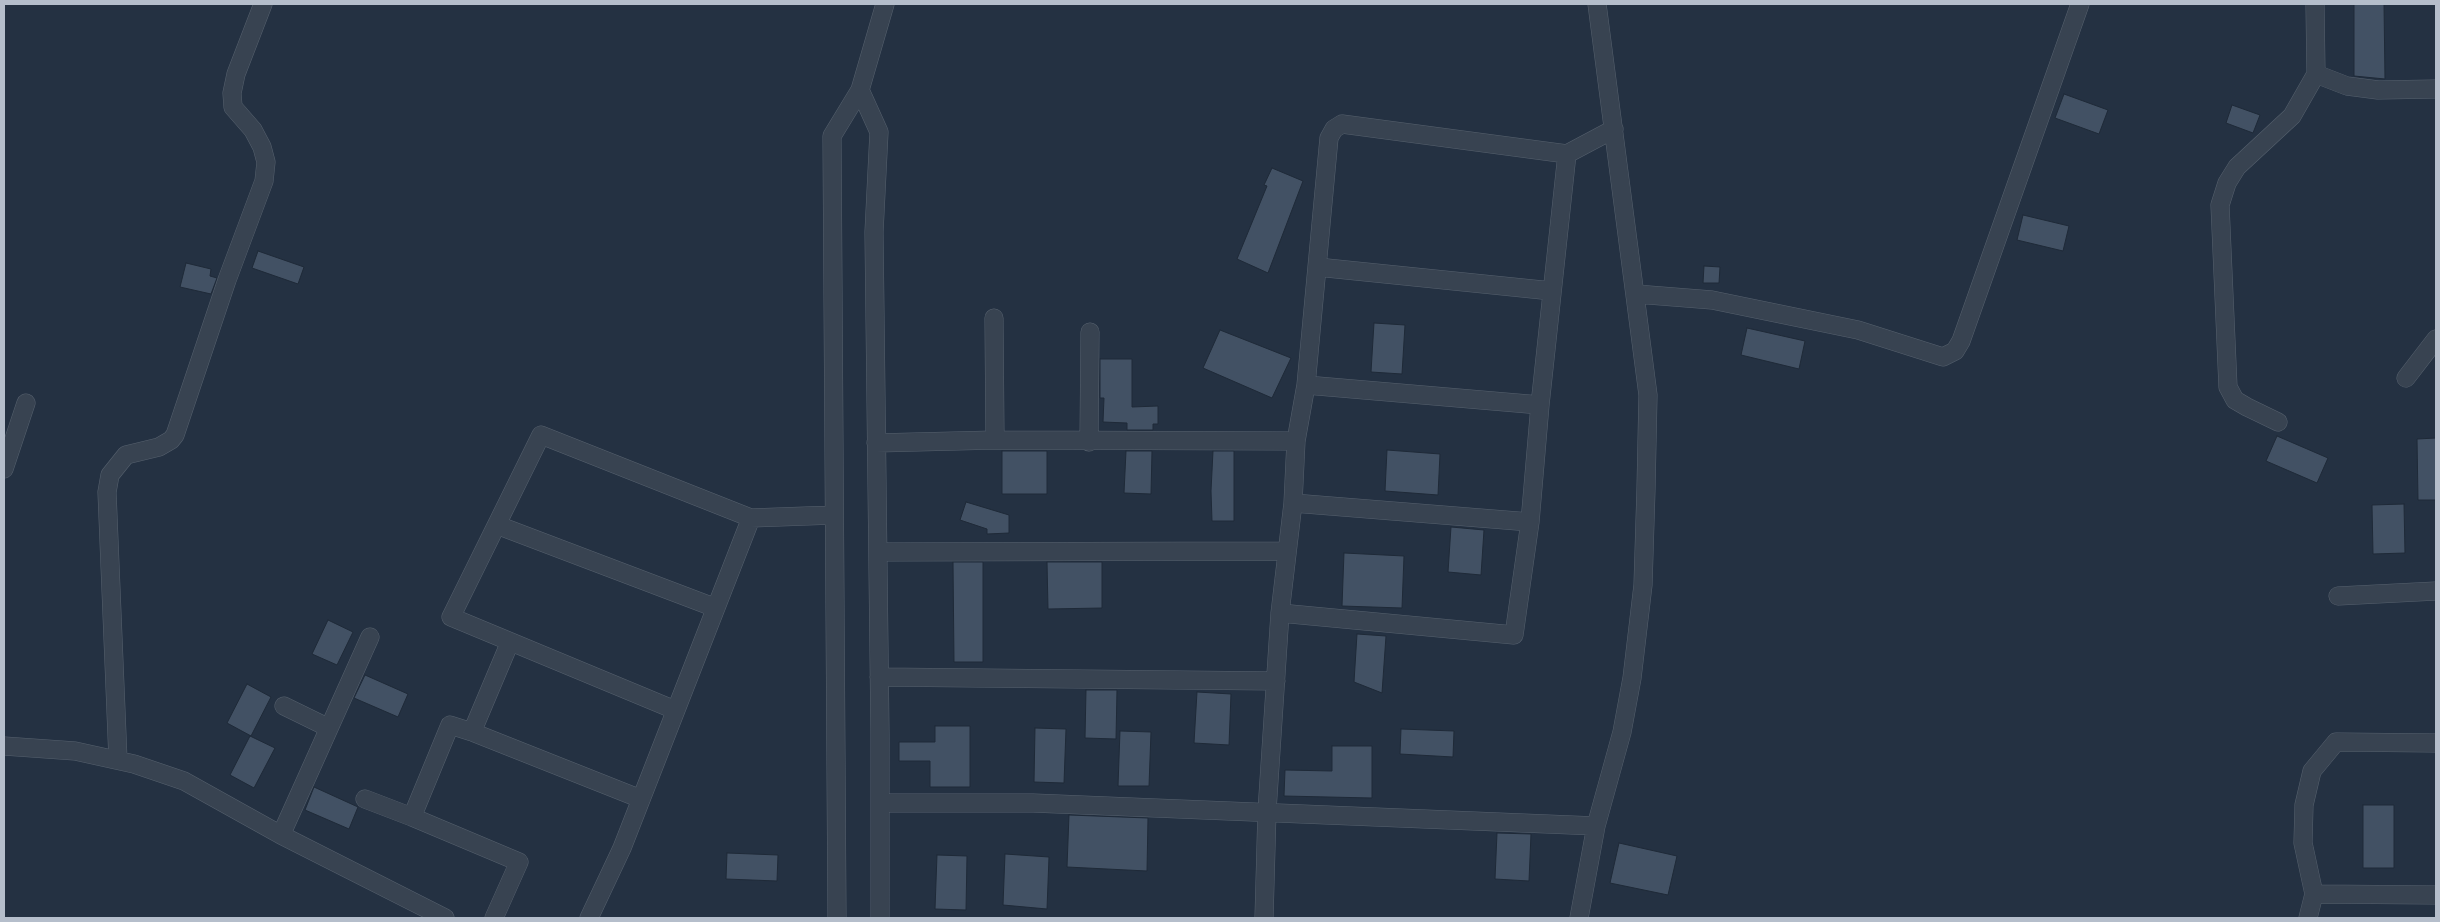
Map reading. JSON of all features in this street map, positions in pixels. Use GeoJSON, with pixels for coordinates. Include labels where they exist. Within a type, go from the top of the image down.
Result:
{"type":"FeatureCollection","features":[{"type":"Feature","properties":{"kind":"street"},"geometry":{"type":"LineString","coordinates":[[118,760],[108,542],[107,492],[110,475],[126,455],[160,447],[172,440],[176,435],[227,280],[264,181],[266,162],[262,147],[253,130],[233,107],[232,93],[236,74],[263,4]]}},
{"type":"Feature","properties":{"kind":"street"},"geometry":{"type":"LineString","coordinates":[[837,913],[832,136],[860,90],[885,4]]}},
{"type":"Feature","properties":{"kind":"street"},"geometry":{"type":"LineString","coordinates":[[1579,918],[1596,826],[1622,732],[1632,678],[1643,585],[1648,394],[1597,4]]}},
{"type":"Feature","properties":{"kind":"street"},"geometry":{"type":"LineString","coordinates":[[1636,294],[1712,300],[1858,330],[1943,357],[1955,351],[1961,341],[2080,4]]}},
{"type":"Feature","properties":{"kind":"street"},"geometry":{"type":"LineString","coordinates":[[2278,422],[2247,408],[2235,400],[2228,388],[2220,205],[2226,183],[2237,167],[2292,116],[2316,74],[2315,4]]}},
{"type":"Feature","properties":{"kind":"street"},"geometry":{"type":"LineString","coordinates":[[2316,74],[2347,86],[2378,90],[2436,89]]}},
{"type":"Feature","properties":{"kind":"street"},"geometry":{"type":"LineString","coordinates":[[860,90],[879,132],[874,232],[880,918]]}},
{"type":"Feature","properties":{"kind":"street"},"geometry":{"type":"LineString","coordinates":[[1264,918],[1267,811],[1280,614],[1293,503],[1296,441],[1306,385],[1328,138],[1334,128],[1342,124],[1567,154],[1614,129]]}},
{"type":"Feature","properties":{"kind":"street"},"geometry":{"type":"LineString","coordinates":[[1280,614],[1514,635],[1530,522],[1540,406],[1567,154]]}},
{"type":"Feature","properties":{"kind":"street"},"geometry":{"type":"LineString","coordinates":[[1316,267],[1552,291]]}},
{"type":"Feature","properties":{"kind":"street"},"geometry":{"type":"LineString","coordinates":[[994,318],[995,440]]}},
{"type":"Feature","properties":{"kind":"street"},"geometry":{"type":"LineString","coordinates":[[1089,442],[1090,332]]}},
{"type":"Feature","properties":{"kind":"street"},"geometry":{"type":"LineString","coordinates":[[2406,378],[2436,339]]}},
{"type":"Feature","properties":{"kind":"street"},"geometry":{"type":"LineString","coordinates":[[1306,385],[1540,406]]}},
{"type":"Feature","properties":{"kind":"street"},"geometry":{"type":"LineString","coordinates":[[4,469],[26,402]]}},
{"type":"Feature","properties":{"kind":"street"},"geometry":{"type":"LineString","coordinates":[[675,710],[450,617],[541,435],[750,518],[834,515]]}},
{"type":"Feature","properties":{"kind":"street"},"geometry":{"type":"LineString","coordinates":[[876,443],[995,440],[1089,442],[1296,441]]}},
{"type":"Feature","properties":{"kind":"street"},"geometry":{"type":"LineString","coordinates":[[1293,503],[1530,522]]}},
{"type":"Feature","properties":{"kind":"street"},"geometry":{"type":"LineString","coordinates":[[589,918],[622,848],[750,518]]}},
{"type":"Feature","properties":{"kind":"street"},"geometry":{"type":"LineString","coordinates":[[497,524],[716,608]]}},
{"type":"Feature","properties":{"kind":"street"},"geometry":{"type":"LineString","coordinates":[[878,552],[1286,551]]}},
{"type":"Feature","properties":{"kind":"street"},"geometry":{"type":"LineString","coordinates":[[2338,596],[2436,591]]}},
{"type":"Feature","properties":{"kind":"street"},"geometry":{"type":"LineString","coordinates":[[281,835],[370,637]]}},
{"type":"Feature","properties":{"kind":"street"},"geometry":{"type":"LineString","coordinates":[[472,732],[510,642]]}},
{"type":"Feature","properties":{"kind":"street"},"geometry":{"type":"LineString","coordinates":[[879,677],[1276,681]]}},
{"type":"Feature","properties":{"kind":"street"},"geometry":{"type":"LineString","coordinates":[[284,706],[329,728]]}},
{"type":"Feature","properties":{"kind":"street"},"geometry":{"type":"LineString","coordinates":[[412,817],[450,725],[641,799]]}},
{"type":"Feature","properties":{"kind":"street"},"geometry":{"type":"LineString","coordinates":[[2308,918],[2314,894],[2303,842],[2304,805],[2312,771],[2336,742],[2436,743]]}},
{"type":"Feature","properties":{"kind":"street"},"geometry":{"type":"LineString","coordinates":[[4,746],[75,751],[118,760],[184,781],[281,835],[445,918]]}},
{"type":"Feature","properties":{"kind":"street"},"geometry":{"type":"LineString","coordinates":[[365,799],[519,862],[494,918]]}},
{"type":"Feature","properties":{"kind":"street"},"geometry":{"type":"LineString","coordinates":[[880,803],[1033,803],[1267,811],[1596,826]]}},
{"type":"Feature","properties":{"kind":"street"},"geometry":{"type":"LineString","coordinates":[[2314,894],[2436,895]]}},
{"type":"Feature","properties":{"kind":"building"},"geometry":{"type":"Polygon","coordinates":[[[2354,4],[2384,4],[2385,79],[2354,76],[2354,4]]]}},
{"type":"Feature","properties":{"kind":"building"},"geometry":{"type":"Polygon","coordinates":[[[2064,94],[2108,110],[2099,134],[2055,118],[2064,94]]]}},
{"type":"Feature","properties":{"kind":"building"},"geometry":{"type":"Polygon","coordinates":[[[2232,105],[2260,115],[2253,133],[2226,123],[2232,105]]]}},
{"type":"Feature","properties":{"kind":"building"},"geometry":{"type":"Polygon","coordinates":[[[1272,168],[1303,181],[1268,273],[1237,259],[1267,186],[1264,185],[1272,168]]]}},
{"type":"Feature","properties":{"kind":"building"},"geometry":{"type":"Polygon","coordinates":[[[2023,215],[2069,226],[2063,251],[2017,240],[2023,215]]]}},
{"type":"Feature","properties":{"kind":"building"},"geometry":{"type":"Polygon","coordinates":[[[258,251],[304,267],[298,284],[252,268],[258,251]]]}},
{"type":"Feature","properties":{"kind":"building"},"geometry":{"type":"Polygon","coordinates":[[[186,263],[211,269],[210,276],[217,278],[211,294],[180,287],[186,263]]]}},
{"type":"Feature","properties":{"kind":"building"},"geometry":{"type":"Polygon","coordinates":[[[1704,266],[1720,267],[1719,283],[1703,283],[1704,266]]]}},
{"type":"Feature","properties":{"kind":"building"},"geometry":{"type":"Polygon","coordinates":[[[1374,323],[1405,325],[1402,374],[1371,372],[1374,323]]]}},
{"type":"Feature","properties":{"kind":"building"},"geometry":{"type":"Polygon","coordinates":[[[1747,328],[1805,341],[1799,369],[1741,355],[1747,328]]]}},
{"type":"Feature","properties":{"kind":"building"},"geometry":{"type":"Polygon","coordinates":[[[1220,330],[1291,358],[1272,398],[1203,368],[1220,330]]]}},
{"type":"Feature","properties":{"kind":"building"},"geometry":{"type":"Polygon","coordinates":[[[1100,359],[1132,359],[1132,407],[1158,406],[1158,424],[1153,424],[1153,430],[1127,430],[1127,423],[1103,422],[1104,398],[1100,398],[1100,359]]]}},
{"type":"Feature","properties":{"kind":"building"},"geometry":{"type":"Polygon","coordinates":[[[2277,436],[2328,458],[2317,483],[2266,461],[2277,436]]]}},
{"type":"Feature","properties":{"kind":"building"},"geometry":{"type":"Polygon","coordinates":[[[2436,438],[2436,500],[2418,500],[2417,439],[2436,438]]]}},
{"type":"Feature","properties":{"kind":"building"},"geometry":{"type":"Polygon","coordinates":[[[1387,450],[1440,454],[1438,495],[1385,491],[1387,450]]]}},
{"type":"Feature","properties":{"kind":"building"},"geometry":{"type":"Polygon","coordinates":[[[1002,451],[1047,451],[1047,494],[1002,494],[1002,451]]]}},
{"type":"Feature","properties":{"kind":"building"},"geometry":{"type":"Polygon","coordinates":[[[1126,451],[1152,451],[1151,494],[1124,493],[1126,451]]]}},
{"type":"Feature","properties":{"kind":"building"},"geometry":{"type":"Polygon","coordinates":[[[1213,451],[1234,451],[1234,521],[1212,521],[1213,451]]]}},
{"type":"Feature","properties":{"kind":"building"},"geometry":{"type":"Polygon","coordinates":[[[966,502],[1009,515],[1009,533],[987,534],[987,529],[960,520],[966,502]]]}},
{"type":"Feature","properties":{"kind":"building"},"geometry":{"type":"Polygon","coordinates":[[[2404,504],[2405,553],[2373,554],[2372,505],[2404,504]]]}},
{"type":"Feature","properties":{"kind":"building"},"geometry":{"type":"Polygon","coordinates":[[[1451,527],[1484,530],[1481,575],[1448,572],[1451,527]]]}},
{"type":"Feature","properties":{"kind":"building"},"geometry":{"type":"Polygon","coordinates":[[[1344,553],[1404,556],[1402,608],[1342,606],[1344,553]]]}},
{"type":"Feature","properties":{"kind":"building"},"geometry":{"type":"Polygon","coordinates":[[[953,562],[983,562],[983,662],[954,662],[953,562]]]}},
{"type":"Feature","properties":{"kind":"building"},"geometry":{"type":"Polygon","coordinates":[[[1047,562],[1102,562],[1102,608],[1048,609],[1047,562]]]}},
{"type":"Feature","properties":{"kind":"building"},"geometry":{"type":"Polygon","coordinates":[[[328,620],[353,632],[337,665],[312,654],[328,620]]]}},
{"type":"Feature","properties":{"kind":"building"},"geometry":{"type":"Polygon","coordinates":[[[1357,634],[1386,636],[1382,693],[1354,682],[1357,634]]]}},
{"type":"Feature","properties":{"kind":"building"},"geometry":{"type":"Polygon","coordinates":[[[365,675],[408,694],[398,717],[354,698],[365,675]]]}},
{"type":"Feature","properties":{"kind":"building"},"geometry":{"type":"Polygon","coordinates":[[[247,684],[271,697],[251,736],[227,723],[247,684]]]}},
{"type":"Feature","properties":{"kind":"building"},"geometry":{"type":"Polygon","coordinates":[[[1086,690],[1117,690],[1116,739],[1085,738],[1086,690]]]}},
{"type":"Feature","properties":{"kind":"building"},"geometry":{"type":"Polygon","coordinates":[[[1197,692],[1231,694],[1229,745],[1194,743],[1197,692]]]}},
{"type":"Feature","properties":{"kind":"building"},"geometry":{"type":"Polygon","coordinates":[[[935,726],[970,726],[970,787],[930,787],[930,761],[899,761],[899,742],[935,742],[935,726]]]}},
{"type":"Feature","properties":{"kind":"building"},"geometry":{"type":"Polygon","coordinates":[[[1035,728],[1066,729],[1064,783],[1034,782],[1035,728]]]}},
{"type":"Feature","properties":{"kind":"building"},"geometry":{"type":"Polygon","coordinates":[[[1401,729],[1454,731],[1453,757],[1400,754],[1401,729]]]}},
{"type":"Feature","properties":{"kind":"building"},"geometry":{"type":"Polygon","coordinates":[[[1120,731],[1151,732],[1149,786],[1118,786],[1120,731]]]}},
{"type":"Feature","properties":{"kind":"building"},"geometry":{"type":"Polygon","coordinates":[[[250,736],[275,748],[254,788],[230,775],[250,736]]]}},
{"type":"Feature","properties":{"kind":"building"},"geometry":{"type":"Polygon","coordinates":[[[1332,746],[1372,746],[1372,798],[1284,796],[1285,770],[1332,771],[1332,746]]]}},
{"type":"Feature","properties":{"kind":"building"},"geometry":{"type":"Polygon","coordinates":[[[314,787],[358,807],[349,829],[305,810],[314,787]]]}},
{"type":"Feature","properties":{"kind":"building"},"geometry":{"type":"Polygon","coordinates":[[[2363,805],[2394,805],[2394,868],[2363,868],[2363,805]]]}},
{"type":"Feature","properties":{"kind":"building"},"geometry":{"type":"Polygon","coordinates":[[[1069,815],[1148,818],[1147,871],[1067,867],[1069,815]]]}},
{"type":"Feature","properties":{"kind":"building"},"geometry":{"type":"Polygon","coordinates":[[[1497,833],[1531,834],[1529,881],[1495,879],[1497,833]]]}},
{"type":"Feature","properties":{"kind":"building"},"geometry":{"type":"Polygon","coordinates":[[[1619,843],[1677,856],[1668,895],[1610,883],[1619,843]]]}},
{"type":"Feature","properties":{"kind":"building"},"geometry":{"type":"Polygon","coordinates":[[[727,853],[778,855],[777,881],[726,879],[727,853]]]}},
{"type":"Feature","properties":{"kind":"building"},"geometry":{"type":"Polygon","coordinates":[[[1005,854],[1049,857],[1047,909],[1003,905],[1005,854]]]}},
{"type":"Feature","properties":{"kind":"building"},"geometry":{"type":"Polygon","coordinates":[[[937,855],[967,856],[966,910],[935,909],[937,855]]]}}]}
